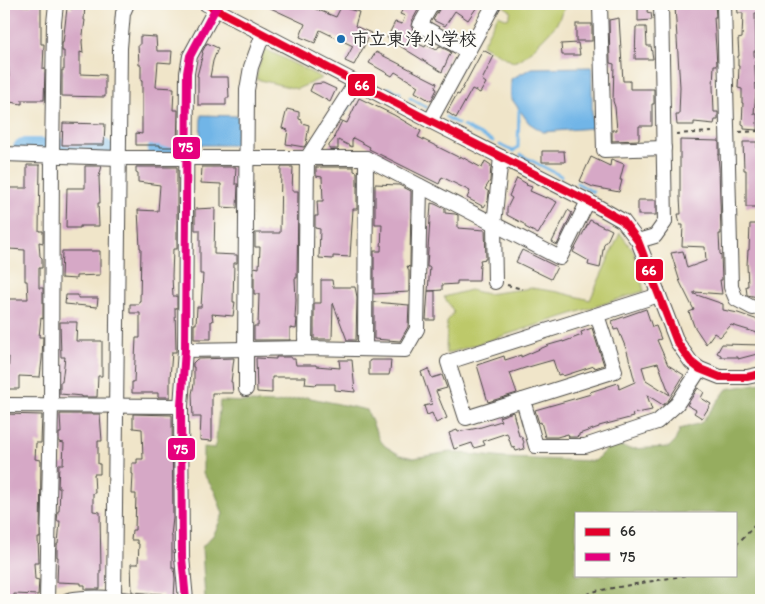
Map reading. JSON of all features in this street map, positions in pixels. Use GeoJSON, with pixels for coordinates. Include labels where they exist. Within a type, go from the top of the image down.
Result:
{"type":"FeatureCollection","features":[{"type":"Feature","properties":{"kind":"street"},"geometry":{"type":"LineString","coordinates":[[47,600],[51,405],[52,155],[56,4]]}},
{"type":"Feature","properties":{"kind":"street"},"geometry":{"type":"LineString","coordinates":[[114,598],[120,48],[123,13],[127,4]]}},
{"type":"Feature","properties":{"kind":"street"},"geometry":{"type":"LineString","coordinates":[[432,4],[420,25],[468,52]]}},
{"type":"Feature","properties":{"kind":"street"},"geometry":{"type":"LineString","coordinates":[[430,120],[494,4]]}},
{"type":"Feature","properties":{"kind":"street"},"geometry":{"type":"LineString","coordinates":[[600,4],[604,150],[664,141]]}},
{"type":"Feature","properties":{"kind":"street"},"geometry":{"type":"LineString","coordinates":[[638,241],[655,236],[665,222],[661,4]]}},
{"type":"Feature","properties":{"kind":"street"},"geometry":{"type":"LineString","coordinates":[[724,4],[731,287],[736,299],[753,308],[761,306]]}},
{"type":"Feature","properties":{"kind":"street"},"geometry":{"type":"LineString","coordinates":[[186,600],[182,556],[181,406],[185,350],[187,73],[190,56],[213,5],[263,34],[588,201],[623,221],[638,241],[677,342],[691,362],[700,369],[720,377],[748,377],[761,374]]}},
{"type":"Feature","properties":{"kind":"street"},"geometry":{"type":"LineString","coordinates":[[246,388],[247,90],[251,67],[263,34]]}},
{"type":"Feature","properties":{"kind":"street"},"geometry":{"type":"LineString","coordinates":[[305,348],[307,158],[356,82]]}},
{"type":"Feature","properties":{"kind":"street"},"geometry":{"type":"LineString","coordinates":[[4,154],[119,158],[366,158],[560,258],[588,201]]}},
{"type":"Feature","properties":{"kind":"street"},"geometry":{"type":"LineString","coordinates":[[495,282],[494,224],[501,157]]}},
{"type":"Feature","properties":{"kind":"street"},"geometry":{"type":"LineString","coordinates":[[365,349],[366,158]]}},
{"type":"Feature","properties":{"kind":"street"},"geometry":{"type":"LineString","coordinates":[[185,350],[305,348],[405,350],[417,329],[420,186]]}},
{"type":"Feature","properties":{"kind":"street"},"geometry":{"type":"LineString","coordinates":[[596,315],[615,371],[466,418],[448,362],[596,315],[659,295]]}},
{"type":"Feature","properties":{"kind":"street"},"geometry":{"type":"LineString","coordinates":[[523,400],[536,446],[585,446],[657,422],[677,404],[700,369]]}},
{"type":"Feature","properties":{"kind":"street"},"geometry":{"type":"LineString","coordinates":[[4,405],[181,406]]}},
{"type":"Feature","properties":{"kind":"street"},"geometry":{"type":"LineString","coordinates":[[68,600],[82,597],[130,600]]}},
{"type":"Feature","properties":{"kind":"path"},"geometry":{"type":"LineString","coordinates":[[664,141],[727,132],[761,131]]}},
{"type":"Feature","properties":{"kind":"path"},"geometry":{"type":"LineString","coordinates":[[495,282],[523,289]]}},
{"type":"Feature","properties":{"kind":"path"},"geometry":{"type":"LineString","coordinates":[[738,543],[761,519]]}},
{"type":"Feature","properties":{"kind":"path"},"geometry":{"type":"LineString","coordinates":[[572,600],[596,591],[681,576]]}},
{"type":"Feature","properties":{"kind":"green space"},"geometry":{"type":"Polygon","coordinates":[[[503,4],[566,4],[556,25],[532,50],[521,59],[513,62],[482,45],[498,15],[508,19],[511,11],[503,4]]]}},
{"type":"Feature","properties":{"kind":"green space"},"geometry":{"type":"Polygon","coordinates":[[[264,50],[322,78],[297,89],[256,79],[264,50]]]}},
{"type":"Feature","properties":{"kind":"green space"},"geometry":{"type":"Polygon","coordinates":[[[620,233],[634,252],[644,291],[446,354],[447,321],[454,312],[444,297],[470,290],[487,294],[532,288],[590,300],[620,233]]]}},
{"type":"Feature","properties":{"kind":"green space"},"geometry":{"type":"Polygon","coordinates":[[[761,383],[761,600],[205,600],[202,547],[214,534],[223,514],[215,492],[203,473],[203,447],[215,448],[220,401],[276,403],[306,397],[367,410],[379,439],[385,446],[400,455],[414,458],[450,452],[504,458],[595,461],[613,444],[630,449],[669,447],[675,441],[680,429],[701,423],[727,389],[761,383]]]}},
{"type":"Feature","properties":{"kind":"water"},"geometry":{"type":"Polygon","coordinates":[[[592,67],[592,128],[543,132],[529,123],[511,98],[511,79],[532,68],[592,67]]]}},
{"type":"Feature","properties":{"kind":"water"},"geometry":{"type":"Polygon","coordinates":[[[201,115],[238,116],[239,145],[200,145],[201,115]]]}},
{"type":"Feature","properties":{"kind":"building"},"geometry":{"type":"Polygon","coordinates":[[[31,4],[41,4],[41,44],[44,44],[43,69],[45,69],[44,100],[22,100],[22,104],[10,102],[7,55],[8,5],[31,6],[31,4]]]}},
{"type":"Feature","properties":{"kind":"building"},"geometry":{"type":"Polygon","coordinates":[[[72,4],[85,4],[83,53],[80,52],[80,74],[105,75],[105,97],[62,96],[64,51],[62,51],[62,43],[67,8],[72,9],[72,4]]]}},
{"type":"Feature","properties":{"kind":"building"},"geometry":{"type":"Polygon","coordinates":[[[262,4],[303,4],[336,17],[341,7],[359,12],[355,26],[371,33],[354,65],[345,61],[353,46],[320,30],[315,43],[300,37],[305,24],[262,4]]]}},
{"type":"Feature","properties":{"kind":"building"},"geometry":{"type":"Polygon","coordinates":[[[406,4],[418,10],[412,21],[411,26],[413,30],[408,39],[425,47],[426,45],[437,50],[439,46],[451,52],[442,72],[387,38],[395,22],[402,24],[405,16],[400,14],[406,4]]]}},
{"type":"Feature","properties":{"kind":"building"},"geometry":{"type":"Polygon","coordinates":[[[441,4],[479,4],[468,20],[455,11],[445,26],[433,20],[441,4]]]}},
{"type":"Feature","properties":{"kind":"building"},"geometry":{"type":"Polygon","coordinates":[[[638,4],[648,4],[647,12],[651,13],[652,20],[638,21],[638,4]]]}},
{"type":"Feature","properties":{"kind":"building"},"geometry":{"type":"Polygon","coordinates":[[[715,4],[717,65],[714,65],[713,86],[714,112],[718,112],[718,120],[715,120],[714,124],[694,122],[694,125],[677,125],[676,115],[679,115],[680,87],[675,6],[715,4]]]}},
{"type":"Feature","properties":{"kind":"building"},"geometry":{"type":"Polygon","coordinates":[[[737,4],[761,4],[761,13],[755,13],[756,91],[754,114],[757,114],[757,130],[744,129],[742,124],[742,89],[738,88],[738,39],[742,38],[743,13],[738,13],[737,4]]]}},
{"type":"Feature","properties":{"kind":"building"},"geometry":{"type":"Polygon","coordinates":[[[619,18],[623,81],[630,81],[630,89],[654,89],[652,126],[639,126],[639,140],[612,141],[612,130],[617,130],[613,101],[614,64],[610,63],[609,20],[619,18]]]}},
{"type":"Feature","properties":{"kind":"building"},"geometry":{"type":"Polygon","coordinates":[[[576,24],[592,24],[592,41],[576,41],[576,24]]]}},
{"type":"Feature","properties":{"kind":"building"},"geometry":{"type":"Polygon","coordinates":[[[636,27],[646,27],[647,46],[651,46],[653,59],[635,59],[636,27]]]}},
{"type":"Feature","properties":{"kind":"building"},"geometry":{"type":"Polygon","coordinates":[[[140,36],[156,37],[157,51],[172,51],[171,63],[158,62],[156,87],[174,88],[173,110],[178,110],[177,147],[136,145],[136,133],[142,134],[142,81],[138,45],[140,45],[140,36]]]}},
{"type":"Feature","properties":{"kind":"building"},"geometry":{"type":"Polygon","coordinates":[[[207,43],[218,48],[210,77],[228,77],[229,98],[226,98],[226,105],[198,105],[197,76],[202,52],[207,43]]]}},
{"type":"Feature","properties":{"kind":"building"},"geometry":{"type":"Polygon","coordinates":[[[578,43],[580,55],[562,55],[561,44],[578,43]]]}},
{"type":"Feature","properties":{"kind":"building"},"geometry":{"type":"Polygon","coordinates":[[[483,50],[494,56],[482,80],[486,83],[480,93],[472,89],[456,118],[447,112],[457,94],[459,95],[483,50]]]}},
{"type":"Feature","properties":{"kind":"building"},"geometry":{"type":"Polygon","coordinates":[[[376,52],[437,83],[435,88],[437,89],[431,101],[415,92],[418,86],[395,72],[392,76],[369,63],[376,52]]]}},
{"type":"Feature","properties":{"kind":"building"},"geometry":{"type":"Polygon","coordinates":[[[323,83],[336,89],[330,102],[310,91],[313,84],[323,83]]]}},
{"type":"Feature","properties":{"kind":"building"},"geometry":{"type":"Polygon","coordinates":[[[359,98],[421,131],[418,137],[482,168],[485,161],[491,165],[490,181],[485,189],[489,192],[488,201],[484,207],[467,198],[470,191],[442,177],[439,184],[369,149],[370,147],[353,138],[352,147],[338,140],[338,149],[329,149],[329,145],[335,138],[342,121],[347,123],[359,98]]]}},
{"type":"Feature","properties":{"kind":"building"},"geometry":{"type":"Polygon","coordinates":[[[287,109],[299,112],[299,119],[302,120],[302,123],[309,125],[304,147],[286,144],[288,130],[282,128],[287,109]]]}},
{"type":"Feature","properties":{"kind":"building"},"geometry":{"type":"Polygon","coordinates":[[[63,123],[105,124],[104,145],[62,145],[63,123]]]}},
{"type":"Feature","properties":{"kind":"building"},"geometry":{"type":"Polygon","coordinates":[[[680,140],[719,141],[721,234],[719,234],[722,294],[694,292],[694,294],[723,304],[723,310],[761,321],[761,334],[731,325],[720,337],[714,333],[706,344],[694,326],[689,312],[694,310],[680,282],[671,253],[683,251],[687,268],[706,261],[705,247],[682,246],[683,225],[680,225],[678,214],[681,214],[680,140]]]}},
{"type":"Feature","properties":{"kind":"building"},"geometry":{"type":"Polygon","coordinates":[[[743,142],[757,142],[757,179],[760,207],[746,207],[746,170],[744,170],[743,142]]]}},
{"type":"Feature","properties":{"kind":"building"},"geometry":{"type":"Polygon","coordinates":[[[542,151],[564,151],[565,162],[542,162],[542,151]]]}},
{"type":"Feature","properties":{"kind":"building"},"geometry":{"type":"Polygon","coordinates":[[[591,157],[610,166],[611,159],[624,164],[619,192],[593,187],[580,181],[591,157]]]}},
{"type":"Feature","properties":{"kind":"building"},"geometry":{"type":"Polygon","coordinates":[[[27,165],[40,165],[39,231],[43,231],[43,243],[39,242],[42,268],[39,268],[39,288],[43,288],[43,319],[41,318],[39,337],[43,337],[42,359],[40,377],[19,376],[19,389],[4,389],[4,380],[8,380],[9,357],[4,357],[4,337],[7,337],[7,299],[28,299],[27,281],[25,281],[25,250],[9,249],[9,233],[7,233],[8,188],[27,188],[27,165]]]}},
{"type":"Feature","properties":{"kind":"building"},"geometry":{"type":"Polygon","coordinates":[[[85,166],[102,166],[99,177],[99,226],[66,228],[67,188],[85,188],[85,166]]]}},
{"type":"Feature","properties":{"kind":"building"},"geometry":{"type":"Polygon","coordinates":[[[136,167],[177,167],[177,249],[173,249],[172,276],[173,296],[177,296],[177,308],[175,308],[176,352],[172,352],[170,397],[158,397],[158,393],[132,393],[136,338],[140,338],[140,313],[130,313],[130,304],[139,304],[140,301],[141,248],[138,210],[158,211],[160,185],[138,182],[136,167]]]}},
{"type":"Feature","properties":{"kind":"building"},"geometry":{"type":"Polygon","coordinates":[[[202,167],[236,167],[235,184],[238,184],[237,208],[221,207],[221,184],[201,183],[202,167]]]}},
{"type":"Feature","properties":{"kind":"building"},"geometry":{"type":"Polygon","coordinates":[[[281,167],[293,167],[292,191],[298,191],[297,278],[295,278],[296,329],[290,328],[290,340],[254,340],[254,326],[258,326],[259,294],[254,294],[254,267],[259,268],[260,247],[255,247],[255,233],[280,233],[281,167]]]}},
{"type":"Feature","properties":{"kind":"building"},"geometry":{"type":"Polygon","coordinates":[[[316,167],[354,167],[354,171],[357,172],[357,209],[353,209],[350,257],[333,256],[333,259],[319,258],[320,229],[315,228],[315,216],[318,216],[317,201],[323,201],[322,177],[316,176],[316,167]]]}},
{"type":"Feature","properties":{"kind":"building"},"geometry":{"type":"Polygon","coordinates":[[[517,178],[532,187],[530,191],[557,202],[538,234],[507,215],[507,208],[512,198],[509,196],[517,178]]]}},
{"type":"Feature","properties":{"kind":"building"},"geometry":{"type":"Polygon","coordinates":[[[375,184],[399,185],[411,191],[410,267],[407,266],[409,271],[409,292],[374,294],[374,251],[381,251],[382,224],[375,224],[375,184]]]}},
{"type":"Feature","properties":{"kind":"building"},"geometry":{"type":"Polygon","coordinates":[[[638,200],[656,200],[656,215],[638,215],[638,200]]]}},
{"type":"Feature","properties":{"kind":"building"},"geometry":{"type":"Polygon","coordinates":[[[431,203],[445,209],[445,213],[458,215],[458,228],[485,230],[486,259],[480,260],[479,281],[457,281],[457,284],[442,285],[442,290],[428,291],[430,267],[427,266],[431,203]]]}},
{"type":"Feature","properties":{"kind":"building"},"geometry":{"type":"Polygon","coordinates":[[[215,208],[214,254],[237,255],[237,263],[234,263],[233,302],[235,302],[233,316],[212,314],[211,339],[194,339],[197,307],[201,307],[203,274],[200,274],[200,230],[195,230],[195,209],[215,208]]]}},
{"type":"Feature","properties":{"kind":"building"},"geometry":{"type":"Polygon","coordinates":[[[568,210],[572,213],[557,245],[552,242],[568,210]]]}},
{"type":"Feature","properties":{"kind":"building"},"geometry":{"type":"Polygon","coordinates":[[[590,220],[612,230],[604,244],[600,268],[588,265],[589,261],[573,252],[590,220]]]}},
{"type":"Feature","properties":{"kind":"building"},"geometry":{"type":"Polygon","coordinates":[[[750,224],[760,224],[761,280],[758,280],[758,297],[747,295],[746,286],[748,286],[747,265],[750,224]]]}},
{"type":"Feature","properties":{"kind":"building"},"geometry":{"type":"Polygon","coordinates":[[[522,250],[557,267],[551,279],[516,262],[522,250]]]}},
{"type":"Feature","properties":{"kind":"building"},"geometry":{"type":"Polygon","coordinates":[[[62,251],[100,251],[100,275],[76,276],[76,279],[61,278],[62,251]]]}},
{"type":"Feature","properties":{"kind":"building"},"geometry":{"type":"Polygon","coordinates":[[[321,280],[332,280],[333,287],[355,287],[357,297],[356,340],[347,340],[333,303],[332,339],[314,339],[314,303],[321,303],[321,280]]]}},
{"type":"Feature","properties":{"kind":"building"},"geometry":{"type":"Polygon","coordinates":[[[428,291],[435,291],[435,320],[426,320],[428,291]]]}},
{"type":"Feature","properties":{"kind":"building"},"geometry":{"type":"Polygon","coordinates":[[[66,295],[78,295],[78,298],[98,298],[97,307],[65,304],[66,295]]]}},
{"type":"Feature","properties":{"kind":"building"},"geometry":{"type":"Polygon","coordinates":[[[374,302],[409,305],[408,327],[400,341],[374,339],[374,302]]]}},
{"type":"Feature","properties":{"kind":"building"},"geometry":{"type":"Polygon","coordinates":[[[646,309],[652,327],[656,326],[661,339],[657,340],[668,365],[684,375],[668,401],[663,405],[647,395],[652,410],[632,414],[633,417],[599,426],[576,437],[569,437],[568,434],[557,437],[545,437],[535,410],[591,394],[590,392],[618,383],[619,389],[635,382],[627,351],[618,329],[614,330],[612,321],[646,309]],[[658,363],[642,367],[646,380],[670,395],[658,363]]]}},
{"type":"Feature","properties":{"kind":"building"},"geometry":{"type":"Polygon","coordinates":[[[60,322],[77,322],[76,341],[102,341],[102,376],[98,376],[97,397],[60,394],[60,382],[62,382],[65,357],[61,357],[60,322]]]}},
{"type":"Feature","properties":{"kind":"building"},"geometry":{"type":"Polygon","coordinates":[[[592,328],[604,365],[595,368],[594,366],[563,376],[562,374],[558,375],[553,360],[525,368],[510,373],[517,393],[488,402],[477,365],[504,356],[505,360],[521,355],[521,357],[549,345],[582,335],[581,332],[592,328]]]}},
{"type":"Feature","properties":{"kind":"building"},"geometry":{"type":"Polygon","coordinates":[[[722,344],[761,345],[761,353],[738,359],[738,357],[721,357],[717,353],[722,344]]]}},
{"type":"Feature","properties":{"kind":"building"},"geometry":{"type":"Polygon","coordinates":[[[276,357],[291,357],[291,359],[295,359],[296,365],[340,368],[339,360],[352,360],[355,392],[335,390],[335,384],[305,384],[306,377],[272,377],[272,393],[257,392],[256,358],[276,359],[276,357]]]}},
{"type":"Feature","properties":{"kind":"building"},"geometry":{"type":"Polygon","coordinates":[[[234,358],[231,382],[233,393],[212,393],[212,441],[200,440],[201,417],[193,417],[193,363],[197,359],[234,358]]]}},
{"type":"Feature","properties":{"kind":"building"},"geometry":{"type":"Polygon","coordinates":[[[391,360],[389,375],[369,375],[369,361],[391,360]]]}},
{"type":"Feature","properties":{"kind":"building"},"geometry":{"type":"Polygon","coordinates":[[[428,369],[432,378],[442,375],[447,388],[436,391],[447,418],[436,423],[432,413],[427,415],[424,406],[432,404],[421,372],[428,369]]]}},
{"type":"Feature","properties":{"kind":"building"},"geometry":{"type":"Polygon","coordinates":[[[698,388],[704,392],[701,398],[711,404],[702,418],[694,413],[696,410],[687,405],[698,388]]]}},
{"type":"Feature","properties":{"kind":"building"},"geometry":{"type":"Polygon","coordinates":[[[513,412],[519,436],[521,436],[524,442],[524,449],[516,451],[514,447],[512,448],[507,433],[483,441],[485,445],[474,448],[472,443],[454,449],[449,433],[457,430],[458,432],[478,428],[501,421],[499,417],[513,412]]]}},
{"type":"Feature","properties":{"kind":"building"},"geometry":{"type":"Polygon","coordinates":[[[4,414],[42,415],[41,443],[36,443],[35,459],[41,460],[39,563],[34,563],[35,579],[39,580],[38,595],[14,594],[14,600],[4,600],[4,414]]]}},
{"type":"Feature","properties":{"kind":"building"},"geometry":{"type":"Polygon","coordinates":[[[60,414],[100,414],[102,441],[98,441],[98,464],[100,464],[100,474],[94,474],[95,493],[93,493],[93,511],[100,512],[100,589],[85,589],[85,585],[81,585],[81,583],[57,582],[57,544],[60,521],[57,521],[60,488],[58,488],[59,464],[63,464],[64,443],[59,442],[59,433],[61,433],[60,414]]]}},
{"type":"Feature","properties":{"kind":"building"},"geometry":{"type":"Polygon","coordinates":[[[133,414],[172,415],[173,518],[171,536],[172,568],[174,568],[175,579],[174,599],[163,598],[164,595],[161,594],[132,592],[131,564],[138,564],[139,544],[137,540],[131,540],[132,530],[135,530],[136,494],[132,494],[132,463],[137,463],[137,459],[143,459],[142,429],[133,428],[133,414]]]}},
{"type":"Feature","properties":{"kind":"waterway"},"geometry":{"type":"LineString","coordinates":[[388,88],[400,93]]}},
{"type":"Feature","properties":{"kind":"waterway"},"geometry":{"type":"LineString","coordinates":[[410,98],[426,107]]}},
{"type":"Feature","properties":{"kind":"waterway"},"geometry":{"type":"LineString","coordinates":[[344,113],[353,100]]}},
{"type":"Feature","properties":{"kind":"waterway"},"geometry":{"type":"LineString","coordinates":[[500,145],[513,151],[518,147],[519,110]]}},
{"type":"Feature","properties":{"kind":"waterway"},"geometry":{"type":"LineString","coordinates":[[446,117],[458,124]]}},
{"type":"Feature","properties":{"kind":"waterway"},"geometry":{"type":"LineString","coordinates":[[463,126],[493,141]]}},
{"type":"Feature","properties":{"kind":"waterway"},"geometry":{"type":"LineString","coordinates":[[23,148],[44,148]]}},
{"type":"Feature","properties":{"kind":"waterway"},"geometry":{"type":"LineString","coordinates":[[62,148],[76,148]]}},
{"type":"Feature","properties":{"kind":"waterway"},"geometry":{"type":"LineString","coordinates":[[82,148],[104,149]]}},
{"type":"Feature","properties":{"kind":"waterway"},"geometry":{"type":"LineString","coordinates":[[157,151],[178,151]]}},
{"type":"Feature","properties":{"kind":"waterway"},"geometry":{"type":"LineString","coordinates":[[521,155],[561,176]]}},
{"type":"Feature","properties":{"kind":"waterway"},"geometry":{"type":"LineString","coordinates":[[577,183],[593,192]]}},
{"type":"Feature","properties":{"kind":"transit line","name":"66"},"geometry":{"type":"LineString","coordinates":[[206,4],[588,201],[623,221],[638,241],[677,342],[691,362],[700,369],[720,377],[747,377],[761,374]]}},
{"type":"Feature","properties":{"kind":"transit line","name":"75"},"geometry":{"type":"LineString","coordinates":[[186,600],[182,557],[181,406],[185,350],[187,73],[190,56],[218,4]]}},
{"type":"Feature","properties":{"kind":"place","name":"市立東浄小学校"},"geometry":{"type":"Point","coordinates":[341,39]}}]}
